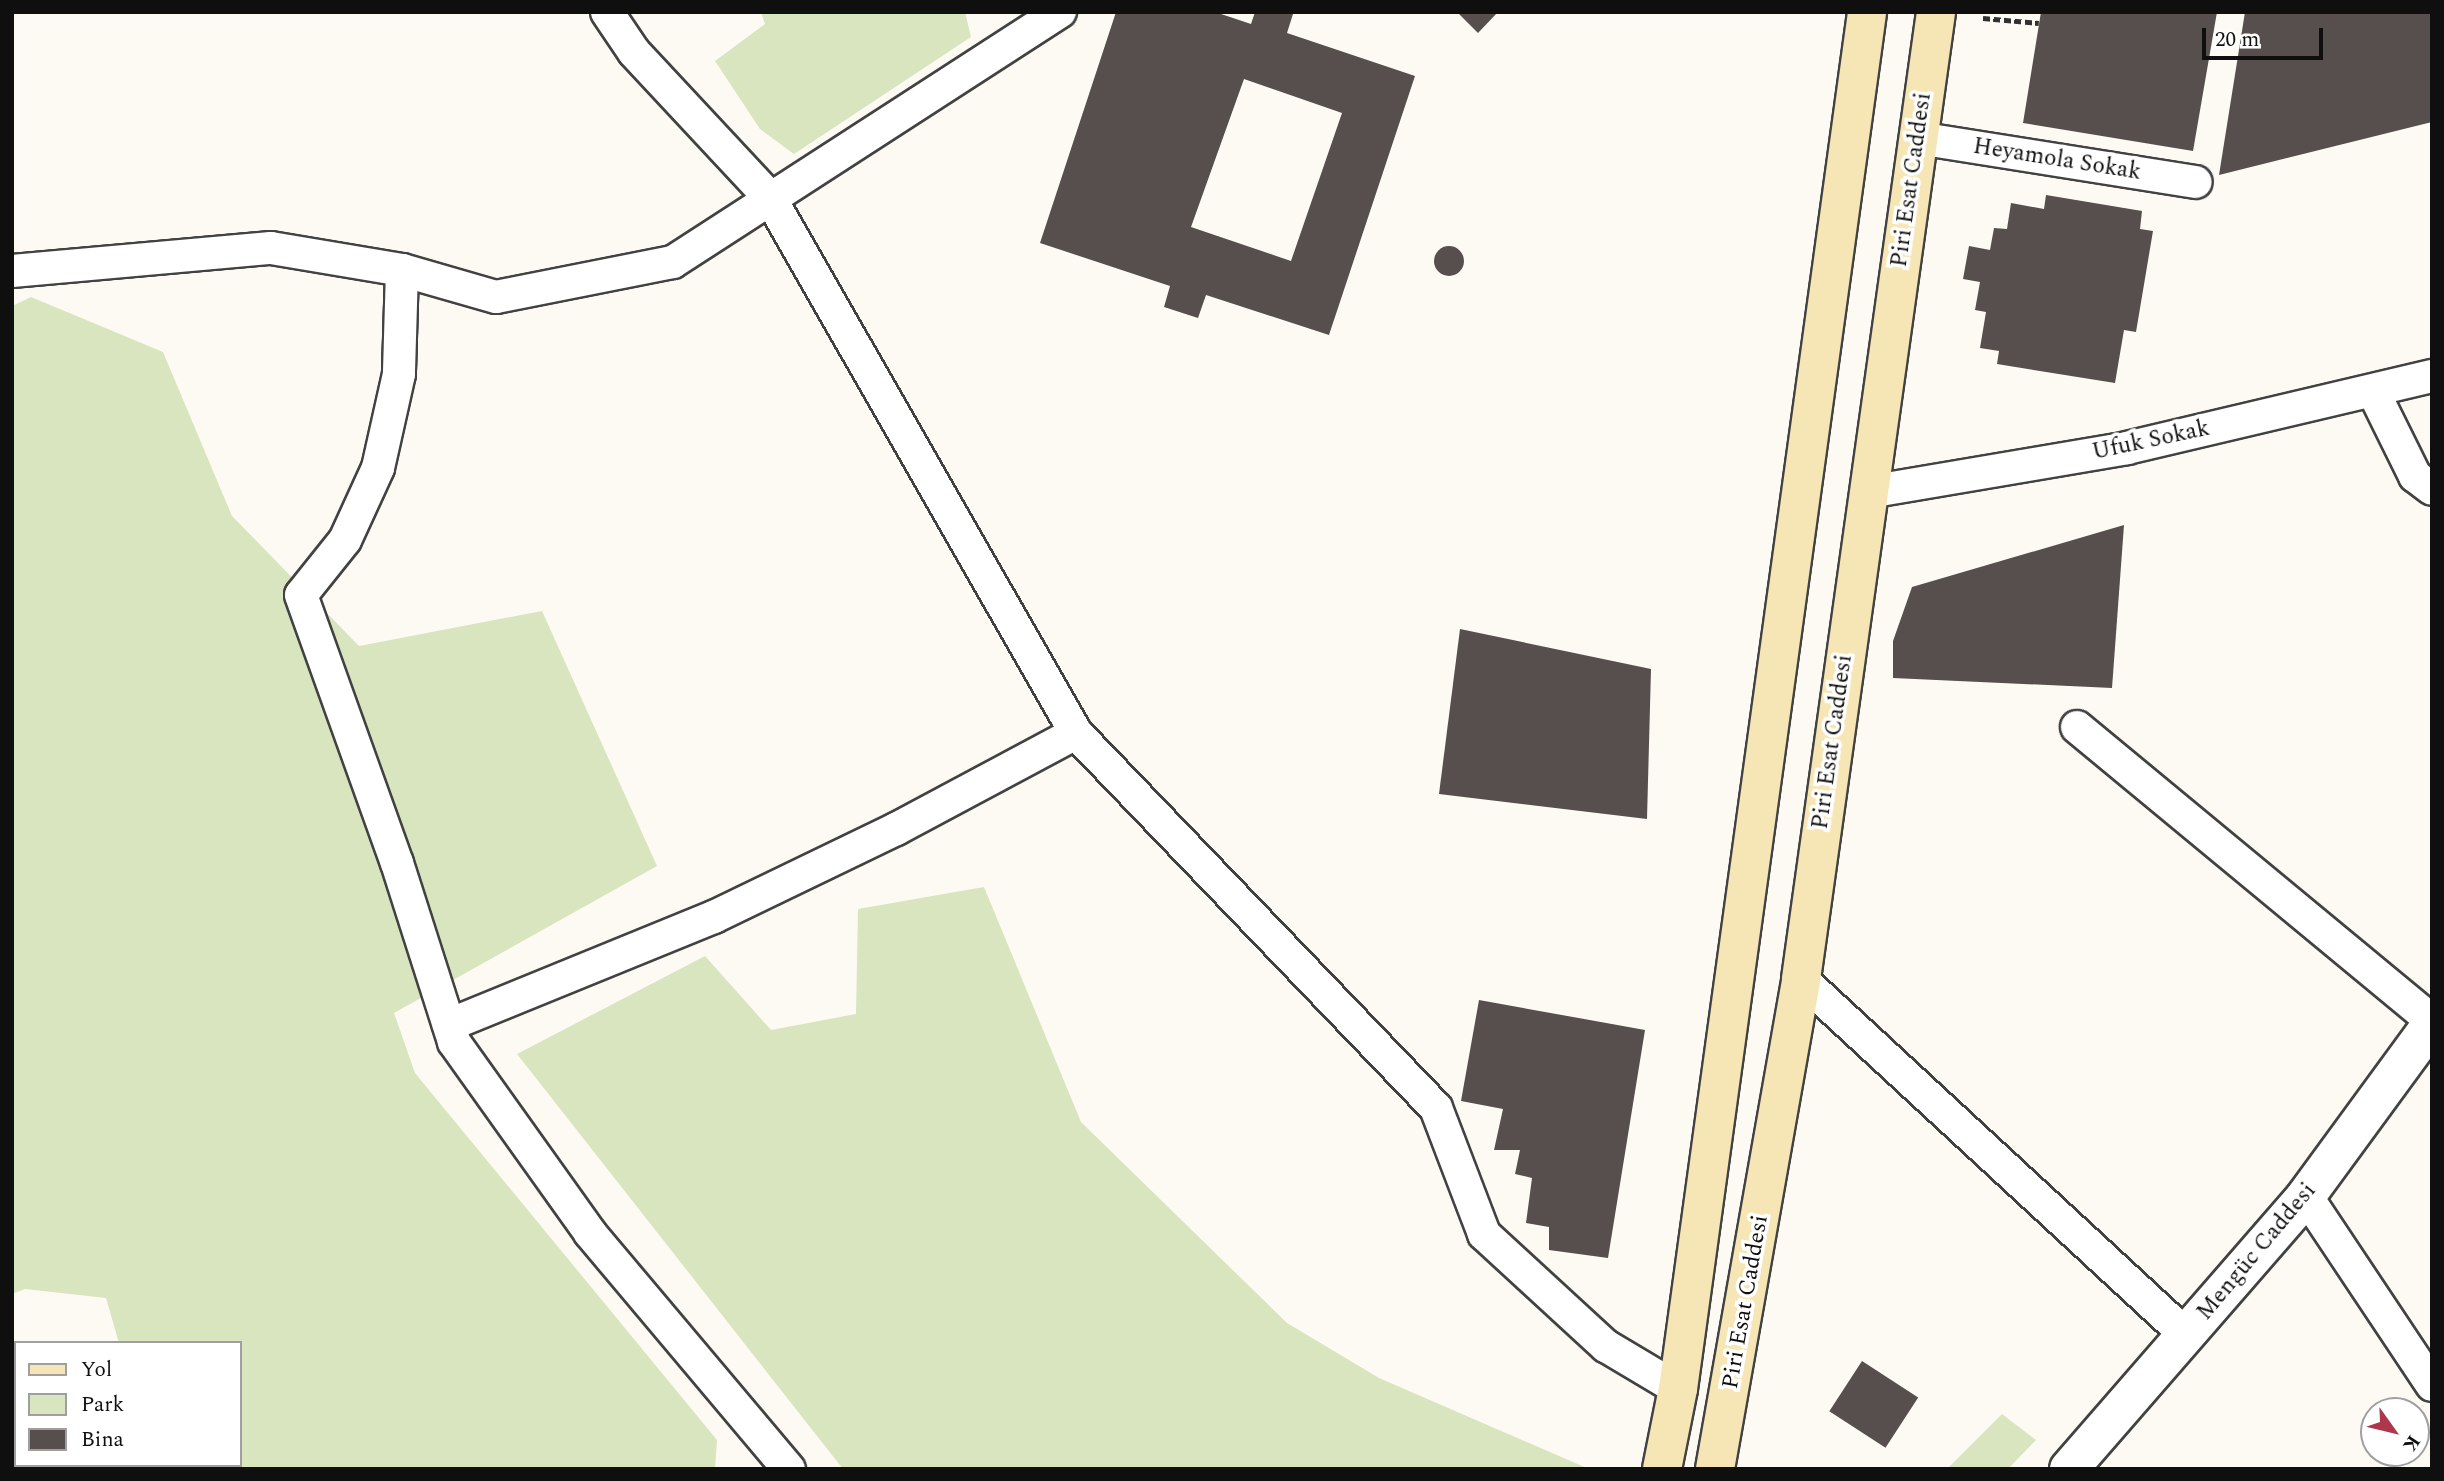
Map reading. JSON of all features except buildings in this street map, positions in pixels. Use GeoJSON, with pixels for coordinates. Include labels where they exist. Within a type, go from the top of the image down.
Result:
{"type":"FeatureCollection","features":[{"type":"Feature","properties":{"kind":"main road"},"geometry":{"type":"LineString","coordinates":[[1662,1469],[1678,1390],[1867,12]]}},
{"type":"Feature","properties":{"kind":"main road","name":"Piri Esat Caddesi"},"geometry":{"type":"LineString","coordinates":[[1715,1469],[1801,978],[1936,12]]}},
{"type":"Feature","properties":{"kind":"street"},"geometry":{"type":"LineString","coordinates":[[607,12],[634,52],[770,198],[1076,733],[1436,1108],[1484,1234],[1606,1346],[1678,1390]]}},
{"type":"Feature","properties":{"kind":"street"},"geometry":{"type":"LineString","coordinates":[[12,271],[271,248],[402,270],[496,297],[673,262],[1060,12]]}},
{"type":"Feature","properties":{"kind":"street","name":"Heyamola Sokak"},"geometry":{"type":"LineString","coordinates":[[1918,138],[2196,182]]}},
{"type":"Feature","properties":{"kind":"street"},"geometry":{"type":"LineString","coordinates":[[402,270],[399,374],[378,468],[345,540],[301,594],[454,1042],[590,1233],[789,1469]]}},
{"type":"Feature","properties":{"kind":"street","name":"Ufuk Sokak"},"geometry":{"type":"LineString","coordinates":[[1868,492],[2127,448],[2432,376]]}},
{"type":"Feature","properties":{"kind":"street"},"geometry":{"type":"LineString","coordinates":[[2373,391],[2416,476],[2432,489]]}},
{"type":"Feature","properties":{"kind":"street"},"geometry":{"type":"LineString","coordinates":[[2077,727],[2432,1023]]}},
{"type":"Feature","properties":{"kind":"street"},"geometry":{"type":"LineString","coordinates":[[449,1025],[714,917],[896,829],[1076,733]]}},
{"type":"Feature","properties":{"kind":"street"},"geometry":{"type":"LineString","coordinates":[[1801,978],[2187,1336]]}},
{"type":"Feature","properties":{"kind":"street","name":"Mengüc Caddesi"},"geometry":{"type":"LineString","coordinates":[[2069,1469],[2306,1196],[2432,1023]]}},
{"type":"Feature","properties":{"kind":"street"},"geometry":{"type":"LineString","coordinates":[[2306,1196],[2432,1385]]}},
{"type":"Feature","properties":{"kind":"path"},"geometry":{"type":"LineString","coordinates":[[1983,18],[2039,23]]}},
{"type":"Feature","properties":{"kind":"green space"},"geometry":{"type":"Polygon","coordinates":[[[761,12],[965,12],[971,37],[794,154],[760,129],[715,61],[765,24],[761,12]]]}},
{"type":"Feature","properties":{"kind":"green space"},"geometry":{"type":"Polygon","coordinates":[[[31,297],[163,352],[232,516],[359,646],[542,611],[657,866],[394,1013],[415,1073],[717,1440],[715,1469],[153,1469],[242,1467],[242,1341],[118,1341],[106,1298],[25,1289],[12,1294],[12,306],[31,297]]]}},
{"type":"Feature","properties":{"kind":"green space"},"geometry":{"type":"Polygon","coordinates":[[[984,887],[1081,1122],[1287,1323],[1379,1378],[1589,1469],[843,1469],[517,1054],[705,956],[771,1030],[856,1014],[858,909],[984,887]]]}},
{"type":"Feature","properties":{"kind":"green space"},"geometry":{"type":"Polygon","coordinates":[[[2002,1414],[2036,1440],[2008,1469],[1947,1469],[2002,1414]]]}}]}
